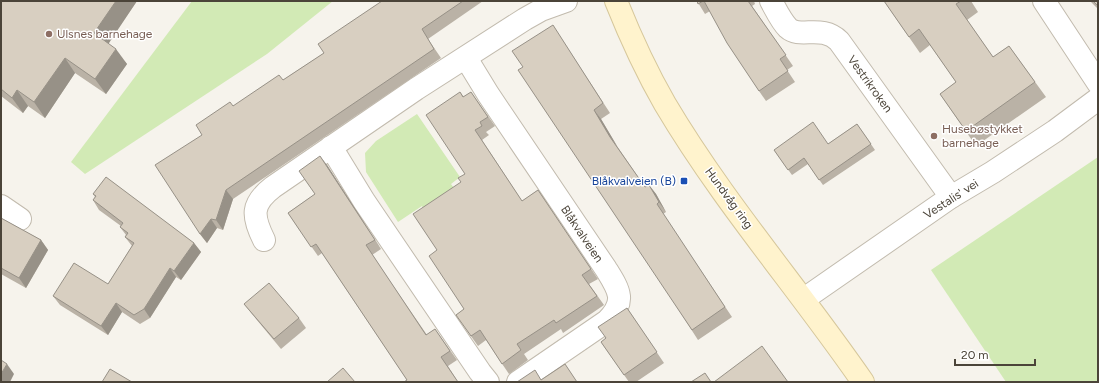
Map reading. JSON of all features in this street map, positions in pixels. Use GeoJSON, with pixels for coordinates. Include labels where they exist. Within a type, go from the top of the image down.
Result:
{"type":"FeatureCollection","features":[{"type":"Feature","properties":{"kind":"main road","name":"Hundvåg ring"},"geometry":{"type":"LineString","coordinates":[[616,1],[649,74],[682,131],[708,169],[864,382]]}},
{"type":"Feature","properties":{"kind":"street"},"geometry":{"type":"LineString","coordinates":[[264,240],[255,216],[256,210],[264,194],[466,58],[540,5],[566,1]]}},
{"type":"Feature","properties":{"kind":"street","name":"Vestrikroken"},"geometry":{"type":"LineString","coordinates":[[771,1],[788,28],[794,32],[817,31],[833,35],[839,41],[951,198]]}},
{"type":"Feature","properties":{"kind":"street"},"geometry":{"type":"LineString","coordinates":[[1044,1],[1098,83]]}},
{"type":"Feature","properties":{"kind":"street","name":"Blåkvalveien"},"geometry":{"type":"LineString","coordinates":[[466,58],[488,94],[606,269],[619,293],[620,300],[617,309],[607,321],[518,382]]}},
{"type":"Feature","properties":{"kind":"street","name":"Vestalis' vei"},"geometry":{"type":"LineString","coordinates":[[804,299],[951,198],[993,172],[1098,99]]}},
{"type":"Feature","properties":{"kind":"street"},"geometry":{"type":"LineString","coordinates":[[331,148],[364,201],[488,382]]}},
{"type":"Feature","properties":{"kind":"street"},"geometry":{"type":"LineString","coordinates":[[1,206],[20,219]]}},
{"type":"Feature","properties":{"kind":"green space"},"geometry":{"type":"Polygon","coordinates":[[[192,1],[333,1],[267,54],[85,174],[71,162],[192,1]]]}},
{"type":"Feature","properties":{"kind":"green space"},"geometry":{"type":"Polygon","coordinates":[[[417,114],[460,177],[451,184],[468,207],[432,228],[422,206],[398,222],[366,172],[365,153],[376,141],[417,114]]]}},
{"type":"Feature","properties":{"kind":"green space"},"geometry":{"type":"Polygon","coordinates":[[[1098,157],[1098,380],[1095,382],[1006,382],[931,270],[1098,157]]]}},
{"type":"Feature","properties":{"kind":"building"},"geometry":{"type":"Polygon","coordinates":[[[1,1],[116,1],[94,33],[116,49],[95,79],[65,58],[34,102],[17,90],[12,98],[1,89],[1,1]]]}},
{"type":"Feature","properties":{"kind":"building"},"geometry":{"type":"Polygon","coordinates":[[[382,1],[463,1],[422,29],[434,49],[226,190],[216,220],[211,219],[200,234],[155,165],[202,135],[196,125],[230,102],[233,106],[279,75],[283,80],[324,53],[318,44],[382,1]]]}},
{"type":"Feature","properties":{"kind":"building"},"geometry":{"type":"Polygon","coordinates":[[[704,1],[748,1],[786,55],[780,59],[788,71],[759,91],[727,43],[704,1]]]}},
{"type":"Feature","properties":{"kind":"building"},"geometry":{"type":"Polygon","coordinates":[[[884,1],[961,1],[956,4],[993,57],[1009,46],[1035,82],[966,131],[940,94],[956,82],[919,29],[909,37],[884,1]]]}},
{"type":"Feature","properties":{"kind":"building"},"geometry":{"type":"Polygon","coordinates":[[[1093,1],[1098,1],[1098,6],[1093,1]]]}},
{"type":"Feature","properties":{"kind":"building"},"geometry":{"type":"Polygon","coordinates":[[[553,25],[603,103],[594,110],[610,137],[645,187],[649,185],[659,202],[657,204],[725,307],[692,330],[518,70],[523,67],[512,51],[553,25]]]}},
{"type":"Feature","properties":{"kind":"building"},"geometry":{"type":"Polygon","coordinates":[[[460,92],[463,97],[471,92],[488,117],[480,122],[482,126],[475,130],[522,201],[538,190],[591,269],[582,275],[597,296],[556,323],[554,320],[517,344],[521,350],[502,364],[480,330],[471,336],[456,315],[464,309],[429,256],[437,250],[413,214],[461,182],[458,178],[465,174],[426,115],[460,92]]]}},
{"type":"Feature","properties":{"kind":"building"},"geometry":{"type":"Polygon","coordinates":[[[813,122],[828,144],[857,124],[871,144],[819,180],[804,158],[788,170],[774,150],[813,122]]]}},
{"type":"Feature","properties":{"kind":"building"},"geometry":{"type":"Polygon","coordinates":[[[320,156],[375,240],[366,245],[426,335],[435,329],[450,351],[441,357],[458,382],[404,382],[407,380],[316,244],[311,247],[288,213],[315,194],[299,171],[320,156]]]}},
{"type":"Feature","properties":{"kind":"building"},"geometry":{"type":"Polygon","coordinates":[[[106,177],[194,243],[174,271],[170,268],[144,309],[134,315],[116,303],[101,326],[53,296],[74,263],[108,284],[134,243],[125,237],[128,233],[120,227],[123,223],[93,200],[96,196],[93,194],[106,177]]]}},
{"type":"Feature","properties":{"kind":"building"},"geometry":{"type":"Polygon","coordinates":[[[1,218],[41,240],[19,278],[1,268],[1,218]]]}},
{"type":"Feature","properties":{"kind":"building"},"geometry":{"type":"Polygon","coordinates":[[[269,283],[299,318],[274,339],[244,304],[269,283]]]}},
{"type":"Feature","properties":{"kind":"building"},"geometry":{"type":"Polygon","coordinates":[[[627,308],[657,352],[624,375],[601,342],[606,338],[598,327],[627,308]]]}},
{"type":"Feature","properties":{"kind":"building"},"geometry":{"type":"Polygon","coordinates":[[[762,346],[788,382],[714,382],[762,346]]]}},
{"type":"Feature","properties":{"kind":"building"},"geometry":{"type":"Polygon","coordinates":[[[1,360],[7,364],[1,374],[1,360]]]}},
{"type":"Feature","properties":{"kind":"building"},"geometry":{"type":"Polygon","coordinates":[[[565,364],[577,382],[517,382],[535,370],[541,380],[565,364]]]}},
{"type":"Feature","properties":{"kind":"building"},"geometry":{"type":"Polygon","coordinates":[[[343,368],[355,382],[327,382],[343,368]]]}},
{"type":"Feature","properties":{"kind":"building"},"geometry":{"type":"Polygon","coordinates":[[[110,369],[132,382],[102,382],[110,369]]]}},
{"type":"Feature","properties":{"kind":"building"},"geometry":{"type":"Polygon","coordinates":[[[705,373],[711,382],[691,382],[705,373]]]}},
{"type":"Feature","properties":{"kind":"place","name":"Ulsnes barnehage"},"geometry":{"type":"Point","coordinates":[49,34]}},
{"type":"Feature","properties":{"kind":"place","name":"Husebøstykket barnehage"},"geometry":{"type":"Point","coordinates":[934,136]}},
{"type":"Feature","properties":{"kind":"place","name":"Blåkvalveien (B)"},"geometry":{"type":"Point","coordinates":[684,181]}}]}
